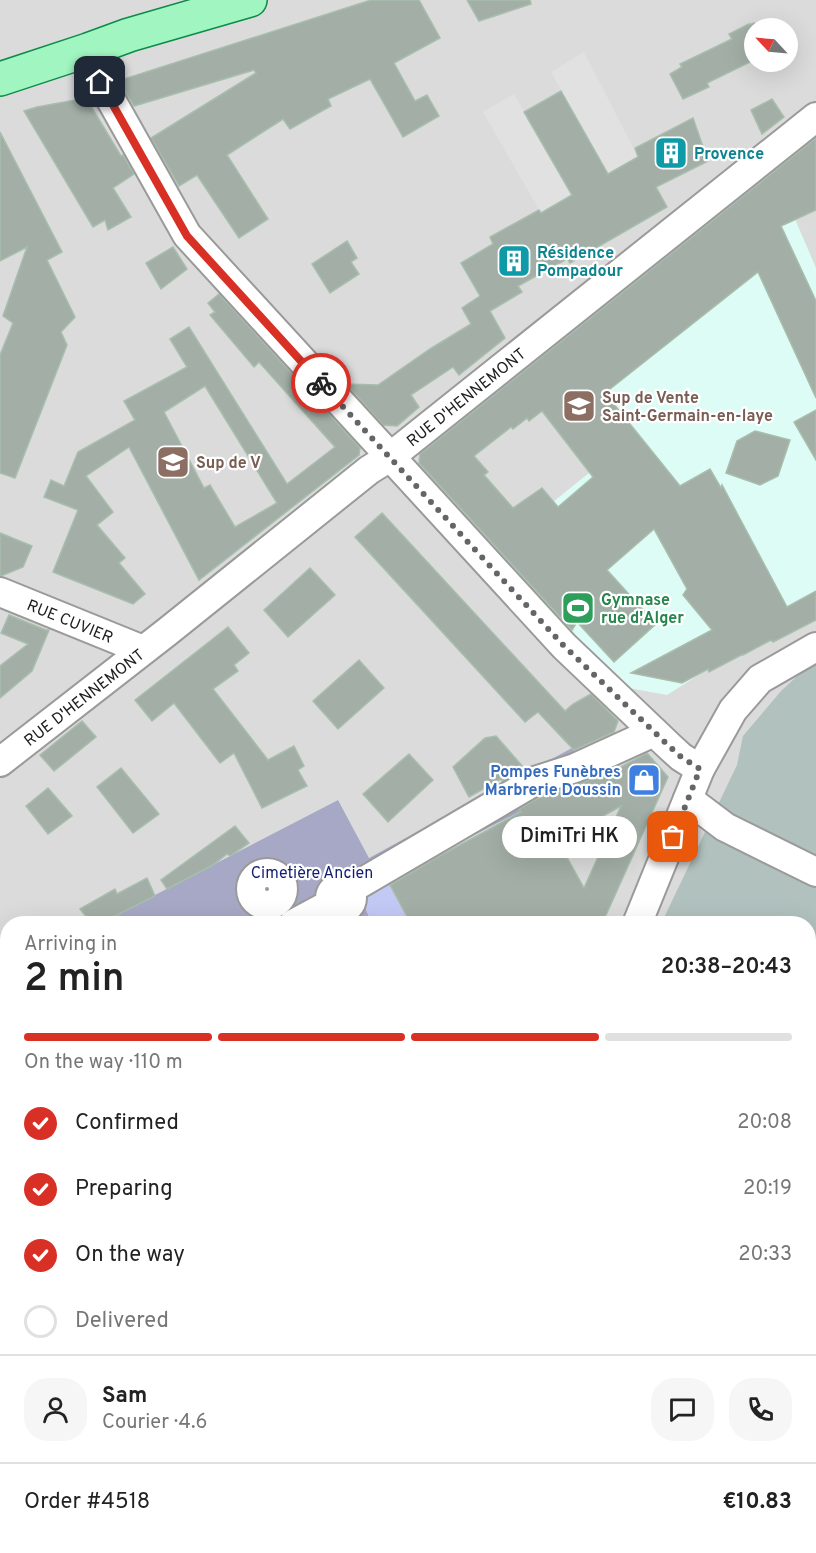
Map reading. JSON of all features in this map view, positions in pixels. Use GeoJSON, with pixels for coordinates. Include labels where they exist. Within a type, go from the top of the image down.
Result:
{"type":"FeatureCollection","features":[{"type":"Feature","properties":{"kind":"main road"},"geometry":{"type":"LineString","coordinates":[[0,79],[129,35],[250,0]]}},
{"type":"Feature","properties":{"kind":"street"},"geometry":{"type":"LineString","coordinates":[[88,50],[100,82],[187,236],[564,646],[681,757],[700,769]]}},
{"type":"Feature","properties":{"kind":"street","name":"RUE D'HENNEMONT"},"geometry":{"type":"LineString","coordinates":[[0,762],[369,470],[390,457],[816,117]]}},
{"type":"Feature","properties":{"kind":"street","name":"RUE CUVIER"},"geometry":{"type":"LineString","coordinates":[[0,592],[143,650]]}},
{"type":"Feature","properties":{"kind":"street"},"geometry":{"type":"LineString","coordinates":[[640,916],[700,769],[733,710],[760,679],[816,647]]}},
{"type":"Feature","properties":{"kind":"street"},"geometry":{"type":"LineString","coordinates":[[307,916],[535,781],[575,768],[654,732]]}},
{"type":"Feature","properties":{"kind":"street"},"geometry":{"type":"LineString","coordinates":[[688,799],[725,827],[816,872]]}},
{"type":"Feature","properties":{"kind":"shaded area"},"geometry":{"type":"Polygon","coordinates":[[[0,0],[816,0],[816,916],[369,916],[360,895],[573,749],[369,858],[338,800],[114,916],[0,916],[0,0]]]}},
{"type":"Feature","properties":{"kind":"shaded area"},"geometry":{"type":"Polygon","coordinates":[[[584,52],[638,157],[608,174],[551,72],[584,52]]]}},
{"type":"Feature","properties":{"kind":"shaded area"},"geometry":{"type":"Polygon","coordinates":[[[514,94],[572,195],[541,213],[483,112],[514,94]]]}},
{"type":"Feature","properties":{"kind":"shaded area"},"geometry":{"type":"Polygon","coordinates":[[[774,170],[816,268],[816,616],[708,669],[667,695],[623,687],[503,556],[524,536],[553,502],[605,460],[534,401],[515,378],[774,170]]]}},
{"type":"Feature","properties":{"kind":"shaded area"},"geometry":{"type":"Polygon","coordinates":[[[816,664],[816,916],[665,916],[737,765],[743,736],[782,690],[805,669],[816,664]]]}},
{"type":"Feature","properties":{"kind":"shaded area"},"geometry":{"type":"Polygon","coordinates":[[[389,883],[407,916],[369,916],[360,895],[389,883]]]}},
{"type":"Feature","properties":{"kind":"green space","name":"Cimetière Ancien"},"geometry":{"type":"Polygon","coordinates":[[[572,748],[578,754],[581,780],[360,894],[369,916],[114,916],[338,800],[369,858],[572,748]]]}},
{"type":"Feature","properties":{"kind":"building"},"geometry":{"type":"Polygon","coordinates":[[[371,0],[419,0],[440,38],[394,63],[415,101],[427,95],[439,116],[403,137],[370,79],[328,99],[331,106],[290,129],[283,119],[227,155],[268,219],[239,238],[197,175],[179,186],[151,138],[256,73],[254,70],[134,106],[122,86],[124,79],[371,0]]]}},
{"type":"Feature","properties":{"kind":"building"},"geometry":{"type":"Polygon","coordinates":[[[467,0],[530,0],[531,4],[479,21],[467,0]]]}},
{"type":"Feature","properties":{"kind":"building"},"geometry":{"type":"Polygon","coordinates":[[[744,26],[744,65],[707,83],[709,87],[683,99],[670,74],[682,67],[680,64],[732,39],[729,34],[744,26]]]}},
{"type":"Feature","properties":{"kind":"building"},"geometry":{"type":"Polygon","coordinates":[[[561,91],[608,174],[638,157],[635,148],[693,118],[708,161],[656,187],[667,207],[570,263],[567,259],[518,286],[522,292],[490,311],[505,338],[459,375],[453,367],[411,395],[419,407],[397,426],[383,425],[346,384],[378,385],[471,324],[462,308],[480,296],[461,263],[493,244],[490,237],[539,210],[541,213],[572,195],[524,112],[561,91]]]}},
{"type":"Feature","properties":{"kind":"building"},"geometry":{"type":"Polygon","coordinates":[[[86,98],[134,174],[113,188],[131,217],[108,230],[105,220],[93,227],[24,111],[86,98]]]}},
{"type":"Feature","properties":{"kind":"building"},"geometry":{"type":"Polygon","coordinates":[[[772,99],[784,117],[762,134],[751,110],[772,99]]]}},
{"type":"Feature","properties":{"kind":"building"},"geometry":{"type":"Polygon","coordinates":[[[0,132],[62,252],[47,260],[75,317],[61,332],[67,345],[15,478],[0,473],[0,355],[13,323],[3,316],[27,247],[0,261],[0,132]]]}},
{"type":"Feature","properties":{"kind":"building"},"geometry":{"type":"Polygon","coordinates":[[[816,138],[816,210],[781,226],[816,301],[816,398],[758,272],[605,393],[680,486],[710,469],[721,488],[722,485],[787,607],[816,591],[816,620],[682,683],[631,673],[712,630],[683,595],[687,589],[654,529],[607,570],[656,624],[614,662],[577,622],[572,630],[419,463],[420,454],[816,138]],[[542,411],[529,421],[527,418],[513,429],[511,427],[474,456],[488,472],[484,475],[513,508],[542,488],[558,507],[593,477],[542,411]]]}},
{"type":"Feature","properties":{"kind":"building"},"geometry":{"type":"Polygon","coordinates":[[[347,241],[357,258],[351,262],[359,274],[330,293],[312,264],[347,241]]]}},
{"type":"Feature","properties":{"kind":"building"},"geometry":{"type":"Polygon","coordinates":[[[173,247],[187,269],[161,289],[146,263],[173,247]]]}},
{"type":"Feature","properties":{"kind":"building"},"geometry":{"type":"Polygon","coordinates":[[[219,294],[360,448],[359,455],[199,580],[129,447],[86,476],[113,512],[97,525],[125,558],[119,563],[145,594],[133,604],[53,572],[78,510],[44,497],[51,480],[64,486],[78,452],[135,420],[124,401],[187,367],[170,339],[189,327],[287,484],[335,447],[259,362],[254,367],[210,315],[215,312],[208,303],[219,294]],[[205,386],[164,412],[204,488],[210,485],[235,527],[277,503],[205,386]]]}},
{"type":"Feature","properties":{"kind":"building"},"geometry":{"type":"Polygon","coordinates":[[[816,410],[816,460],[794,422],[816,410]]]}},
{"type":"Feature","properties":{"kind":"building"},"geometry":{"type":"Polygon","coordinates":[[[755,431],[790,440],[778,476],[760,485],[726,473],[737,441],[755,431]]]}},
{"type":"Feature","properties":{"kind":"building"},"geometry":{"type":"Polygon","coordinates":[[[382,513],[565,711],[591,694],[618,721],[614,732],[574,750],[538,712],[525,722],[355,537],[382,513]]]}},
{"type":"Feature","properties":{"kind":"building"},"geometry":{"type":"Polygon","coordinates":[[[0,533],[32,546],[23,567],[1,576],[0,576],[0,533]]]}},
{"type":"Feature","properties":{"kind":"building"},"geometry":{"type":"Polygon","coordinates":[[[310,568],[335,595],[288,637],[264,610],[310,568]]]}},
{"type":"Feature","properties":{"kind":"building"},"geometry":{"type":"Polygon","coordinates":[[[9,615],[49,630],[32,671],[0,698],[0,666],[28,644],[1,633],[9,615]]]}},
{"type":"Feature","properties":{"kind":"building"},"geometry":{"type":"Polygon","coordinates":[[[228,627],[249,653],[234,665],[238,671],[213,689],[268,760],[294,746],[304,766],[298,770],[307,786],[262,808],[234,753],[220,763],[174,703],[152,721],[135,700],[228,627]]]}},
{"type":"Feature","properties":{"kind":"building"},"geometry":{"type":"Polygon","coordinates":[[[359,660],[384,688],[338,729],[313,701],[359,660]]]}},
{"type":"Feature","properties":{"kind":"building"},"geometry":{"type":"Polygon","coordinates":[[[82,721],[96,737],[54,771],[40,755],[82,721]]]}},
{"type":"Feature","properties":{"kind":"building"},"geometry":{"type":"Polygon","coordinates":[[[496,736],[524,768],[469,797],[453,767],[485,738],[496,736]]]}},
{"type":"Feature","properties":{"kind":"building"},"geometry":{"type":"Polygon","coordinates":[[[647,753],[668,777],[606,916],[407,916],[390,885],[521,812],[519,809],[542,796],[557,793],[599,775],[598,779],[647,753]],[[621,806],[558,841],[584,888],[621,806]]]}},
{"type":"Feature","properties":{"kind":"building"},"geometry":{"type":"Polygon","coordinates":[[[409,754],[433,780],[388,822],[363,794],[409,754]]]}},
{"type":"Feature","properties":{"kind":"building"},"geometry":{"type":"Polygon","coordinates":[[[121,768],[159,814],[133,833],[97,787],[121,768]]]}},
{"type":"Feature","properties":{"kind":"building"},"geometry":{"type":"Polygon","coordinates":[[[48,788],[72,816],[48,834],[26,806],[48,788]]]}},
{"type":"Feature","properties":{"kind":"building"},"geometry":{"type":"Polygon","coordinates":[[[235,826],[249,843],[230,856],[227,854],[213,865],[167,889],[161,880],[235,826]]]}},
{"type":"Feature","properties":{"kind":"building"},"geometry":{"type":"Polygon","coordinates":[[[147,878],[155,896],[115,916],[86,916],[80,909],[115,889],[117,894],[147,878]]]}},
{"type":"Feature","properties":{"kind":"way so far"},"geometry":{"type":"LineString","coordinates":[[321,383],[564,646],[681,757],[700,769],[673,837]]}},
{"type":"Feature","properties":{"kind":"place","name":"Provence"},"geometry":{"type":"Point","coordinates":[671,153]}},
{"type":"Feature","properties":{"kind":"place","name":"Résidence Pompadour"},"geometry":{"type":"Point","coordinates":[514,261]}},
{"type":"Feature","properties":{"kind":"place","name":"Sup de Vente Saint-Germain-en-laye"},"geometry":{"type":"Point","coordinates":[579,406]}},
{"type":"Feature","properties":{"kind":"place","name":"Sup de V"},"geometry":{"type":"Point","coordinates":[173,462]}},
{"type":"Feature","properties":{"kind":"place","name":"Gymnase rue d'Alger"},"geometry":{"type":"Point","coordinates":[578,608]}},
{"type":"Feature","properties":{"kind":"place","name":"Pompes Funèbres Marbrerie Doussin"},"geometry":{"type":"Point","coordinates":[644,780]}},
{"type":"Feature","properties":{"kind":"place","name":"DimiTri HK"},"geometry":{"type":"Point","coordinates":[673,837]}},
{"type":"Feature","properties":{"kind":"route"},"geometry":{"type":"LineString","coordinates":[[100,82],[187,236],[321,383]]}}]}
